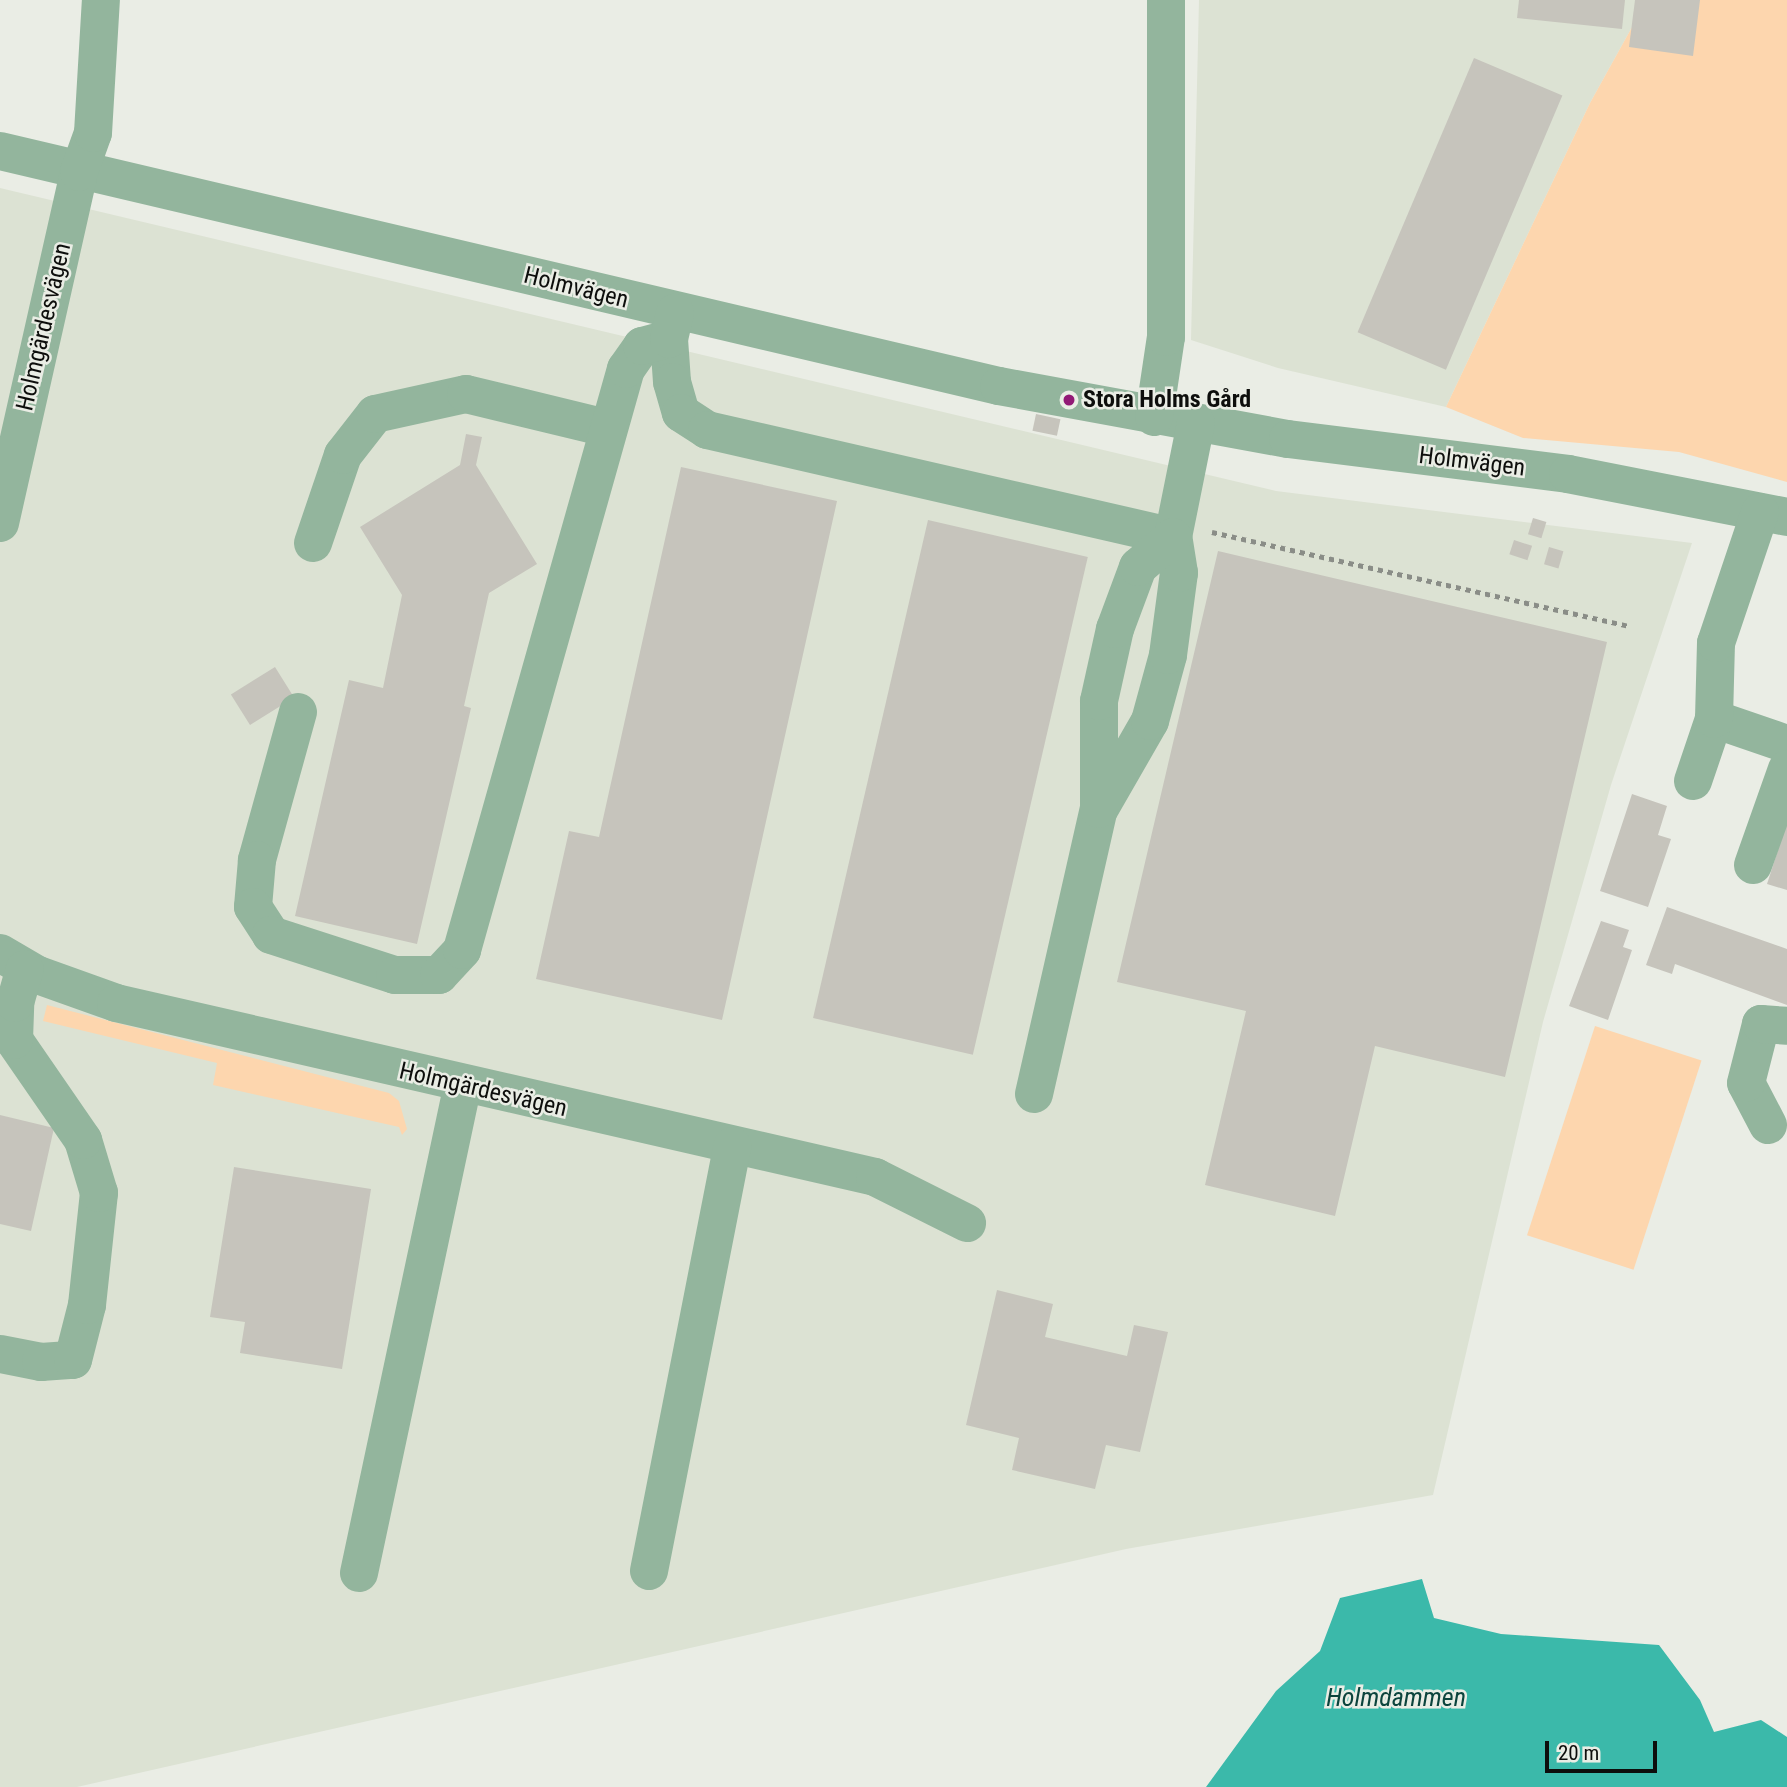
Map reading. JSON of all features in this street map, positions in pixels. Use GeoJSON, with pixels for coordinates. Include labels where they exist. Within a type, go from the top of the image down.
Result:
{"type":"FeatureCollection","features":[{"type":"Feature","properties":{"kind":"street","name":"Holmgärdesvägen"},"geometry":{"type":"LineString","coordinates":[[0,523],[79,172],[93,132],[101,0]]}},
{"type":"Feature","properties":{"kind":"street"},"geometry":{"type":"LineString","coordinates":[[1154,417],[1166,337],[1167,0]]}},
{"type":"Feature","properties":{"kind":"street","name":"Holmvägen"},"geometry":{"type":"LineString","coordinates":[[0,151],[672,326],[1154,417],[1568,474],[1774,514]]}},
{"type":"Feature","properties":{"kind":"street"},"geometry":{"type":"LineString","coordinates":[[298,712],[257,860],[253,907],[271,935],[395,975],[439,975],[462,950],[607,428],[626,369],[642,346],[672,326]]}},
{"type":"Feature","properties":{"kind":"street"},"geometry":{"type":"LineString","coordinates":[[672,326],[672,382],[681,413],[707,430],[1174,530]]}},
{"type":"Feature","properties":{"kind":"street"},"geometry":{"type":"LineString","coordinates":[[313,543],[343,455],[376,414],[466,394],[607,428]]}},
{"type":"Feature","properties":{"kind":"street"},"geometry":{"type":"LineString","coordinates":[[1099,809],[1150,721],[1168,655],[1179,573],[1174,530],[1196,423]]}},
{"type":"Feature","properties":{"kind":"street"},"geometry":{"type":"LineString","coordinates":[[1693,780],[1713,719],[1716,643],[1774,514]]}},
{"type":"Feature","properties":{"kind":"street"},"geometry":{"type":"LineString","coordinates":[[1034,1094],[1099,809],[1099,701],[1115,629],[1138,567],[1174,530]]}},
{"type":"Feature","properties":{"kind":"street"},"geometry":{"type":"LineString","coordinates":[[1713,719],[1787,744]]}},
{"type":"Feature","properties":{"kind":"street"},"geometry":{"type":"LineString","coordinates":[[1753,864],[1787,769]]}},
{"type":"Feature","properties":{"kind":"street","name":"Holmgärdesvägen"},"geometry":{"type":"LineString","coordinates":[[13,961],[116,1003],[875,1178],[967,1223]]}},
{"type":"Feature","properties":{"kind":"street"},"geometry":{"type":"LineString","coordinates":[[0,1354],[41,1362],[73,1360],[87,1305],[99,1193],[83,1140],[14,1040],[13,961]]}},
{"type":"Feature","properties":{"kind":"street"},"geometry":{"type":"LineString","coordinates":[[1768,1125],[1746,1083],[1761,1024],[1787,1026]]}},
{"type":"Feature","properties":{"kind":"street"},"geometry":{"type":"LineString","coordinates":[[359,1573],[463,1085]]}},
{"type":"Feature","properties":{"kind":"street"},"geometry":{"type":"LineString","coordinates":[[649,1571],[732,1146]]}},
{"type":"Feature","properties":{"kind":"path"},"geometry":{"type":"LineString","coordinates":[[1174,530],[1628,625]]}},
{"type":"Feature","properties":{"kind":"shaded area"},"geometry":{"type":"Polygon","coordinates":[[[1199,0],[1647,0],[1590,103],[1446,407],[1278,368],[1191,340],[1199,0]]]}},
{"type":"Feature","properties":{"kind":"shaded area"},"geometry":{"type":"Polygon","coordinates":[[[1647,0],[1787,0],[1787,482],[1679,452],[1523,438],[1446,407],[1590,103],[1647,0]]]}},
{"type":"Feature","properties":{"kind":"shaded area"},"geometry":{"type":"Polygon","coordinates":[[[0,188],[1276,491],[1692,543],[1611,785],[1543,1022],[1433,1495],[1126,1549],[77,1787],[0,1787],[0,188]]]}},
{"type":"Feature","properties":{"kind":"shaded area"},"geometry":{"type":"Polygon","coordinates":[[[47,1005],[389,1093],[399,1101],[407,1129],[402,1135],[399,1127],[213,1085],[217,1063],[43,1021],[47,1005]]]}},
{"type":"Feature","properties":{"kind":"shaded area"},"geometry":{"type":"Polygon","coordinates":[[[1595,1026],[1702,1061],[1634,1270],[1527,1235],[1595,1026]]]}},
{"type":"Feature","properties":{"kind":"water","name":"Holmdammen"},"geometry":{"type":"Polygon","coordinates":[[[1422,1579],[1434,1618],[1501,1634],[1659,1645],[1700,1700],[1714,1732],[1761,1720],[1787,1737],[1787,1787],[1206,1787],[1276,1691],[1320,1651],[1340,1598],[1422,1579]]]}},
{"type":"Feature","properties":{"kind":"building"},"geometry":{"type":"Polygon","coordinates":[[[1519,0],[1625,0],[1622,29],[1517,18],[1519,0]]]}},
{"type":"Feature","properties":{"kind":"building"},"geometry":{"type":"Polygon","coordinates":[[[1635,0],[1700,0],[1693,56],[1629,47],[1635,0]]]}},
{"type":"Feature","properties":{"kind":"building"},"geometry":{"type":"Polygon","coordinates":[[[1474,58],[1562,96],[1446,370],[1358,332],[1474,58]]]}},
{"type":"Feature","properties":{"kind":"building"},"geometry":{"type":"Polygon","coordinates":[[[1036,414],[1060,419],[1057,436],[1032,431],[1036,414]]]}},
{"type":"Feature","properties":{"kind":"building"},"geometry":{"type":"Polygon","coordinates":[[[466,434],[482,437],[476,465],[537,564],[489,593],[464,706],[471,708],[417,944],[295,916],[349,680],[383,688],[402,595],[360,527],[460,465],[466,434]]]}},
{"type":"Feature","properties":{"kind":"building"},"geometry":{"type":"Polygon","coordinates":[[[681,467],[837,501],[722,1020],[536,979],[569,831],[599,837],[681,467]]]}},
{"type":"Feature","properties":{"kind":"building"},"geometry":{"type":"Polygon","coordinates":[[[1533,518],[1546,522],[1541,538],[1528,534],[1533,518]]]}},
{"type":"Feature","properties":{"kind":"building"},"geometry":{"type":"Polygon","coordinates":[[[928,520],[1088,557],[973,1055],[813,1018],[928,520]]]}},
{"type":"Feature","properties":{"kind":"building"},"geometry":{"type":"Polygon","coordinates":[[[1514,540],[1532,546],[1527,560],[1509,554],[1514,540]]]}},
{"type":"Feature","properties":{"kind":"building"},"geometry":{"type":"Polygon","coordinates":[[[1549,547],[1563,551],[1558,568],[1544,564],[1549,547]]]}},
{"type":"Feature","properties":{"kind":"building"},"geometry":{"type":"Polygon","coordinates":[[[1218,551],[1607,642],[1505,1077],[1375,1046],[1335,1216],[1205,1185],[1246,1011],[1117,982],[1218,551]]]}},
{"type":"Feature","properties":{"kind":"building"},"geometry":{"type":"Polygon","coordinates":[[[275,667],[294,698],[250,725],[231,695],[275,667]]]}},
{"type":"Feature","properties":{"kind":"building"},"geometry":{"type":"Polygon","coordinates":[[[1632,794],[1667,806],[1658,835],[1671,839],[1648,907],[1600,891],[1632,794]]]}},
{"type":"Feature","properties":{"kind":"building"},"geometry":{"type":"Polygon","coordinates":[[[1787,825],[1787,890],[1767,884],[1787,825]]]}},
{"type":"Feature","properties":{"kind":"building"},"geometry":{"type":"Polygon","coordinates":[[[1667,907],[1787,949],[1787,1005],[1675,964],[1672,974],[1646,965],[1667,907]]]}},
{"type":"Feature","properties":{"kind":"building"},"geometry":{"type":"Polygon","coordinates":[[[1601,921],[1629,930],[1623,947],[1632,950],[1608,1020],[1569,1006],[1601,921]]]}},
{"type":"Feature","properties":{"kind":"building"},"geometry":{"type":"Polygon","coordinates":[[[0,1115],[54,1128],[31,1231],[0,1224],[0,1115]]]}},
{"type":"Feature","properties":{"kind":"building"},"geometry":{"type":"Polygon","coordinates":[[[234,1167],[371,1189],[342,1369],[240,1353],[245,1322],[210,1317],[234,1167]]]}},
{"type":"Feature","properties":{"kind":"building"},"geometry":{"type":"Polygon","coordinates":[[[997,1290],[1053,1304],[1045,1337],[1127,1356],[1134,1325],[1168,1332],[1140,1452],[1106,1445],[1095,1489],[1012,1470],[1019,1438],[966,1425],[997,1290]]]}},
{"type":"Feature","properties":{"kind":"place","name":"Stora Holms Gård"},"geometry":{"type":"Point","coordinates":[1069,400]}}]}
